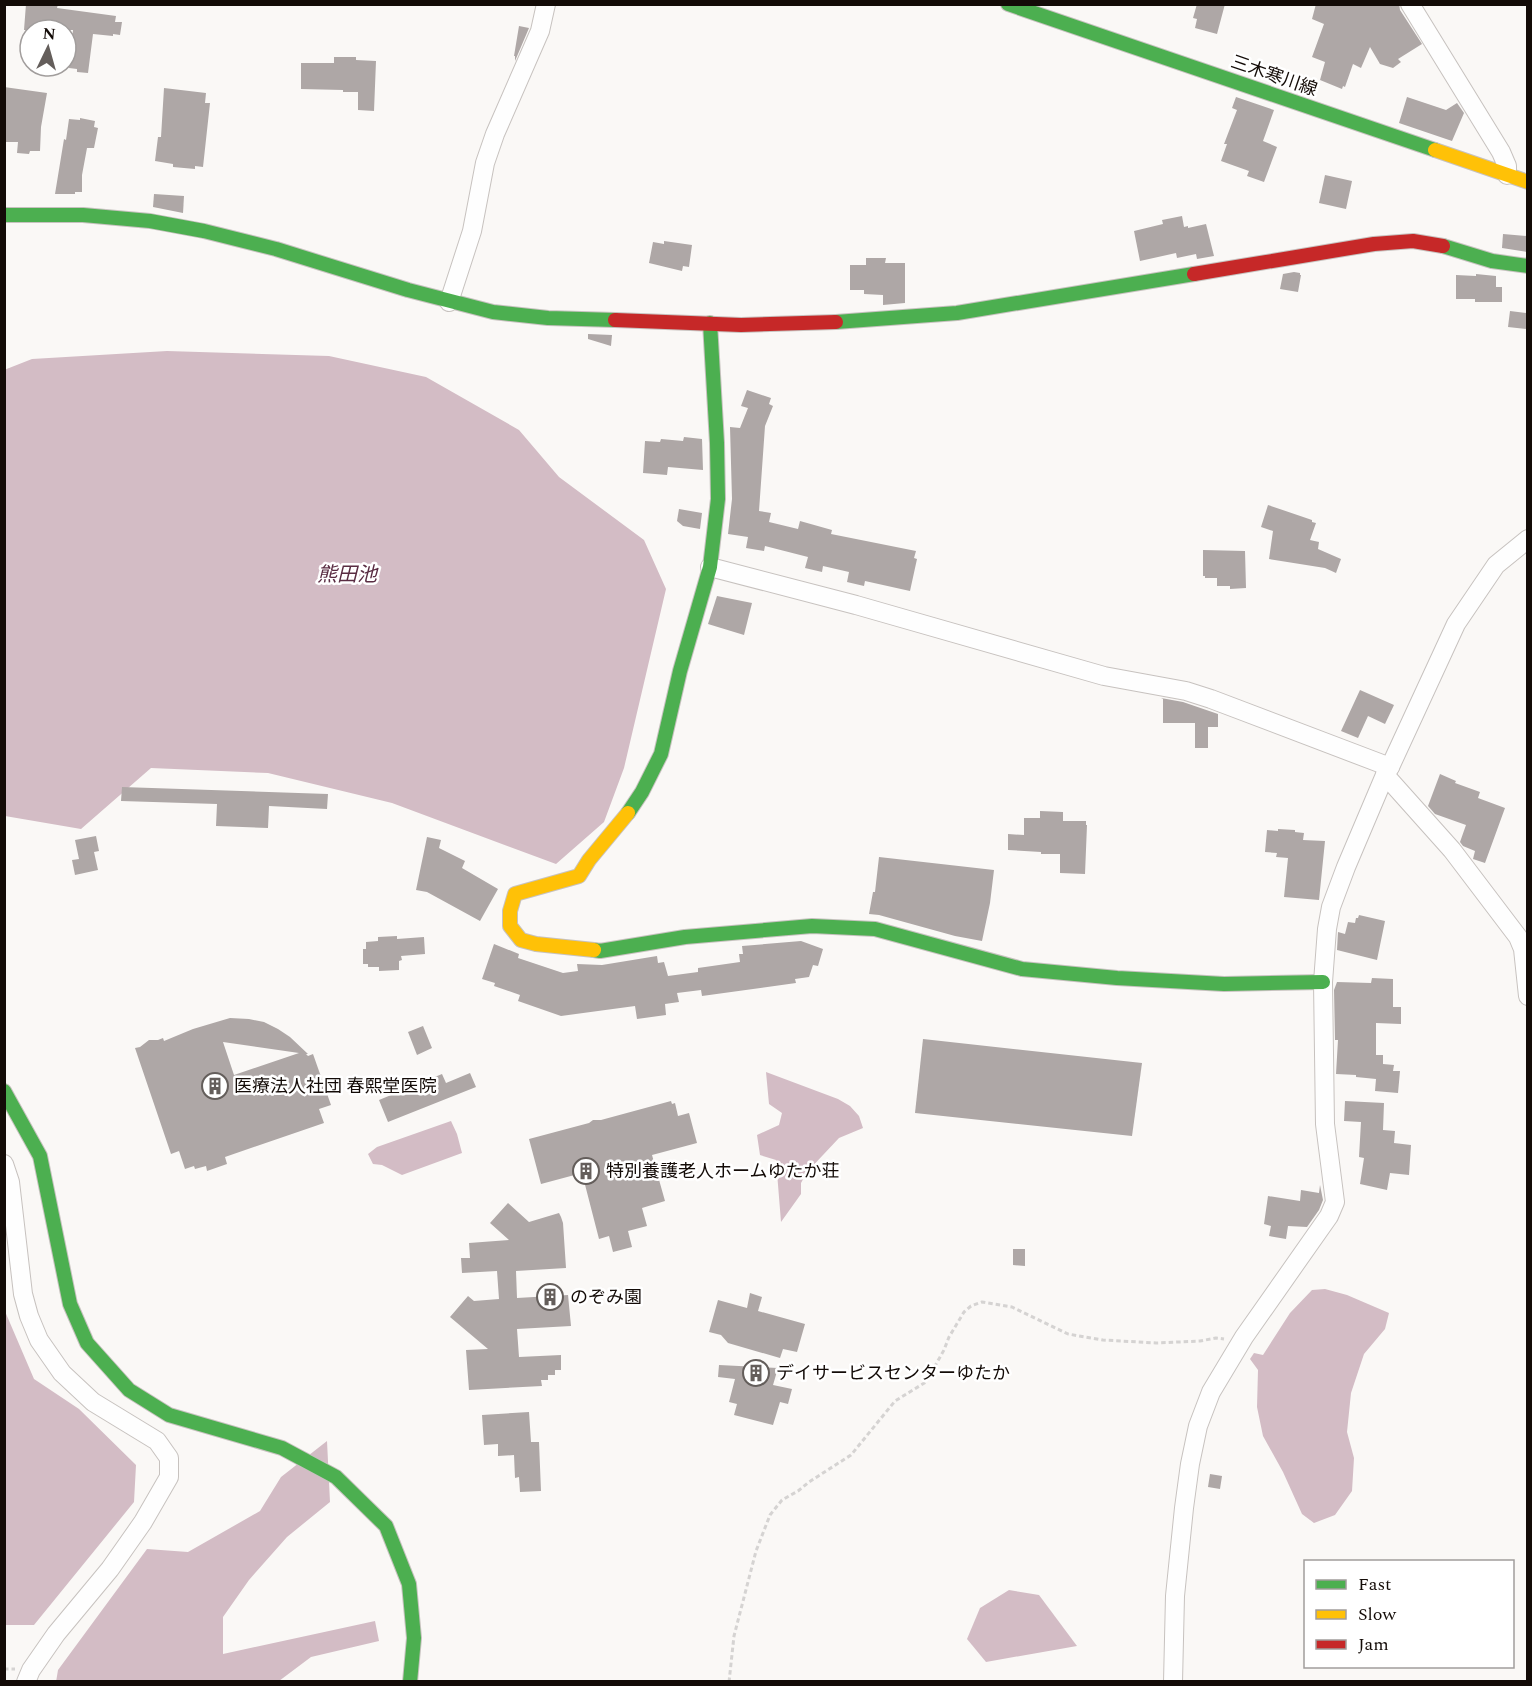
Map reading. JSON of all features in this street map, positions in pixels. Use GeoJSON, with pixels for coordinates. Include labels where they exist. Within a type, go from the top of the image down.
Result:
{"type":"FeatureCollection","features":[{"type":"Feature","properties":{"kind":"street"},"geometry":{"type":"LineString","coordinates":[[449,302],[472,231],[485,163],[495,134],[540,31],[546,4]]}},
{"type":"Feature","properties":{"kind":"street","name":"三木寒川線"},"geometry":{"type":"LineString","coordinates":[[1008,4],[1527,182]]}},
{"type":"Feature","properties":{"kind":"street"},"geometry":{"type":"LineString","coordinates":[[1410,4],[1501,152],[1507,166],[1507,175]]}},
{"type":"Feature","properties":{"kind":"street"},"geometry":{"type":"LineString","coordinates":[[4,215],[82,215],[150,221],[204,231],[276,249],[449,302],[494,312],[548,318],[741,325],[846,322],[957,313],[1384,243],[1433,243],[1518,266],[1527,266]]}},
{"type":"Feature","properties":{"kind":"street"},"geometry":{"type":"LineString","coordinates":[[710,323],[718,499],[710,567],[674,692],[661,754],[642,792],[621,823],[589,860],[579,876],[515,894],[510,911],[510,926],[521,940],[536,944],[600,951],[685,936],[812,926],[874,929],[1022,969],[1117,978],[1224,984],[1323,982]]}},
{"type":"Feature","properties":{"kind":"street"},"geometry":{"type":"LineString","coordinates":[[1173,1682],[1175,1596],[1184,1508],[1198,1426],[1211,1392],[1244,1337],[1329,1216],[1335,1202],[1325,1124],[1323,982],[1331,907],[1388,771],[1456,624],[1496,565],[1527,539]]}},
{"type":"Feature","properties":{"kind":"street"},"geometry":{"type":"LineString","coordinates":[[710,567],[856,605],[1104,676],[1186,691],[1222,703],[1388,771],[1518,937],[1523,950],[1527,996]]}},
{"type":"Feature","properties":{"kind":"street"},"geometry":{"type":"LineString","coordinates":[[4,1091],[40,1156],[70,1304],[87,1343],[129,1390],[169,1415],[282,1448],[336,1477],[386,1526],[409,1584],[414,1638],[410,1682]]}},
{"type":"Feature","properties":{"kind":"street"},"geometry":{"type":"LineString","coordinates":[[4,1164],[10,1182],[23,1294],[39,1340],[62,1373],[93,1402],[157,1441],[169,1458],[170,1477],[143,1522],[110,1569],[57,1634],[31,1670],[26,1682]]}},
{"type":"Feature","properties":{"kind":"path"},"geometry":{"type":"LineString","coordinates":[[729,1682],[734,1636],[756,1551],[770,1515],[782,1500],[851,1455],[895,1401],[926,1382],[944,1350],[948,1337],[964,1312],[971,1306],[982,1302],[1012,1307],[1068,1334],[1102,1340],[1156,1343],[1244,1337]]}},
{"type":"Feature","properties":{"kind":"water","name":"熊田池"},"geometry":{"type":"Polygon","coordinates":[[[167,351],[329,356],[426,377],[519,430],[559,477],[644,540],[666,589],[624,768],[604,822],[556,864],[392,803],[268,773],[151,768],[81,829],[5,816],[4,370],[32,359],[167,351]]]}},
{"type":"Feature","properties":{"kind":"water"},"geometry":{"type":"Polygon","coordinates":[[[766,1072],[838,1099],[850,1106],[859,1116],[863,1128],[839,1138],[807,1172],[801,1183],[801,1194],[781,1222],[776,1160],[760,1155],[757,1135],[779,1125],[782,1113],[769,1104],[766,1072]]]}},
{"type":"Feature","properties":{"kind":"water"},"geometry":{"type":"Polygon","coordinates":[[[451,1121],[462,1153],[402,1175],[382,1165],[373,1164],[368,1154],[377,1147],[451,1121]]]}},
{"type":"Feature","properties":{"kind":"water"},"geometry":{"type":"Polygon","coordinates":[[[1325,1289],[1347,1295],[1389,1313],[1385,1329],[1364,1354],[1351,1393],[1347,1432],[1354,1458],[1352,1491],[1335,1515],[1314,1523],[1302,1514],[1263,1436],[1257,1407],[1258,1370],[1250,1359],[1254,1353],[1263,1355],[1290,1313],[1312,1290],[1325,1289]]]}},
{"type":"Feature","properties":{"kind":"water"},"geometry":{"type":"Polygon","coordinates":[[[4,1309],[34,1379],[79,1409],[136,1465],[134,1502],[34,1625],[5,1625],[4,1309]]]}},
{"type":"Feature","properties":{"kind":"water"},"geometry":{"type":"Polygon","coordinates":[[[327,1441],[330,1502],[287,1537],[249,1580],[223,1617],[223,1654],[375,1621],[379,1641],[311,1657],[279,1681],[56,1682],[58,1670],[147,1549],[188,1552],[260,1511],[281,1477],[327,1441]]]}},
{"type":"Feature","properties":{"kind":"water"},"geometry":{"type":"Polygon","coordinates":[[[1009,1590],[1039,1595],[1077,1646],[986,1662],[967,1639],[980,1608],[1009,1590]]]}},
{"type":"Feature","properties":{"kind":"building"},"geometry":{"type":"Polygon","coordinates":[[[26,4],[58,4],[57,8],[116,16],[115,22],[122,22],[120,35],[93,34],[88,73],[78,72],[78,18],[25,18],[26,4]]]}},
{"type":"Feature","properties":{"kind":"building"},"geometry":{"type":"Polygon","coordinates":[[[1197,4],[1225,4],[1217,34],[1195,28],[1197,19],[1193,18],[1197,4]]]}},
{"type":"Feature","properties":{"kind":"building"},"geometry":{"type":"Polygon","coordinates":[[[1316,4],[1399,4],[1400,10],[1422,44],[1398,59],[1401,62],[1393,68],[1380,64],[1370,47],[1361,68],[1353,64],[1345,87],[1343,86],[1342,89],[1320,80],[1325,62],[1312,57],[1324,24],[1312,19],[1316,4]]]}},
{"type":"Feature","properties":{"kind":"building"},"geometry":{"type":"Polygon","coordinates":[[[519,26],[529,28],[515,61],[514,56],[519,26]]]}},
{"type":"Feature","properties":{"kind":"building"},"geometry":{"type":"Polygon","coordinates":[[[334,57],[356,57],[356,60],[376,61],[374,111],[358,110],[358,92],[301,89],[301,63],[334,63],[334,57]]]}},
{"type":"Feature","properties":{"kind":"building"},"geometry":{"type":"Polygon","coordinates":[[[4,87],[47,93],[41,127],[40,151],[30,151],[29,154],[17,153],[18,142],[4,142],[4,87]]]}},
{"type":"Feature","properties":{"kind":"building"},"geometry":{"type":"Polygon","coordinates":[[[164,88],[206,93],[205,103],[210,103],[203,167],[195,166],[195,169],[173,167],[173,164],[155,161],[158,137],[161,137],[164,88]]]}},
{"type":"Feature","properties":{"kind":"building"},"geometry":{"type":"Polygon","coordinates":[[[1236,97],[1274,110],[1263,141],[1277,147],[1264,182],[1247,176],[1249,171],[1221,161],[1227,144],[1224,144],[1237,110],[1232,108],[1236,97]]]}},
{"type":"Feature","properties":{"kind":"building"},"geometry":{"type":"Polygon","coordinates":[[[1407,97],[1446,110],[1457,103],[1464,113],[1452,141],[1399,123],[1407,97]]]}},
{"type":"Feature","properties":{"kind":"building"},"geometry":{"type":"Polygon","coordinates":[[[80,118],[95,121],[94,127],[98,128],[94,148],[87,148],[82,175],[82,192],[55,194],[69,119],[80,120],[80,118]]]}},
{"type":"Feature","properties":{"kind":"building"},"geometry":{"type":"Polygon","coordinates":[[[1325,175],[1352,181],[1346,209],[1319,203],[1325,175]]]}},
{"type":"Feature","properties":{"kind":"building"},"geometry":{"type":"Polygon","coordinates":[[[154,194],[184,196],[183,213],[153,207],[154,194]]]}},
{"type":"Feature","properties":{"kind":"building"},"geometry":{"type":"Polygon","coordinates":[[[1182,216],[1184,227],[1206,224],[1214,256],[1197,259],[1196,254],[1177,258],[1176,253],[1140,261],[1134,231],[1163,224],[1162,220],[1182,216]]]}},
{"type":"Feature","properties":{"kind":"building"},"geometry":{"type":"Polygon","coordinates":[[[1503,234],[1527,236],[1527,252],[1502,248],[1503,234]]]}},
{"type":"Feature","properties":{"kind":"building"},"geometry":{"type":"Polygon","coordinates":[[[664,241],[692,245],[689,267],[683,266],[682,271],[649,263],[653,242],[664,244],[664,241]]]}},
{"type":"Feature","properties":{"kind":"building"},"geometry":{"type":"Polygon","coordinates":[[[866,258],[886,258],[885,263],[905,263],[905,303],[883,305],[883,295],[864,294],[864,290],[850,290],[850,265],[866,265],[866,258]]]}},
{"type":"Feature","properties":{"kind":"building"},"geometry":{"type":"Polygon","coordinates":[[[1294,272],[1301,275],[1298,292],[1280,289],[1283,274],[1294,272]]]}},
{"type":"Feature","properties":{"kind":"building"},"geometry":{"type":"Polygon","coordinates":[[[1476,274],[1496,276],[1496,287],[1502,287],[1502,302],[1456,299],[1456,275],[1476,276],[1476,274]]]}},
{"type":"Feature","properties":{"kind":"building"},"geometry":{"type":"Polygon","coordinates":[[[1510,311],[1527,313],[1527,329],[1508,327],[1510,311]]]}},
{"type":"Feature","properties":{"kind":"building"},"geometry":{"type":"Polygon","coordinates":[[[588,334],[612,335],[611,346],[588,339],[588,334]]]}},
{"type":"Feature","properties":{"kind":"building"},"geometry":{"type":"Polygon","coordinates":[[[747,390],[771,398],[769,404],[773,406],[765,426],[759,511],[771,513],[769,522],[798,529],[800,521],[832,530],[831,534],[916,551],[914,558],[917,559],[910,591],[865,581],[864,586],[847,582],[849,572],[823,566],[822,572],[805,568],[808,557],[765,546],[764,551],[746,548],[748,537],[728,534],[732,499],[730,427],[740,428],[748,408],[741,406],[747,390]]]}},
{"type":"Feature","properties":{"kind":"building"},"geometry":{"type":"Polygon","coordinates":[[[684,437],[702,439],[703,470],[668,467],[667,475],[643,473],[645,441],[660,442],[661,439],[683,441],[684,437]]]}},
{"type":"Feature","properties":{"kind":"building"},"geometry":{"type":"Polygon","coordinates":[[[1268,505],[1316,523],[1310,540],[1319,542],[1318,549],[1341,559],[1336,573],[1325,568],[1269,559],[1273,531],[1261,527],[1268,505]]]}},
{"type":"Feature","properties":{"kind":"building"},"geometry":{"type":"Polygon","coordinates":[[[679,509],[702,513],[700,529],[683,526],[677,521],[679,509]]]}},
{"type":"Feature","properties":{"kind":"building"},"geometry":{"type":"Polygon","coordinates":[[[1203,550],[1245,551],[1246,588],[1230,589],[1230,586],[1217,586],[1217,578],[1205,578],[1203,576],[1203,550]]]}},
{"type":"Feature","properties":{"kind":"building"},"geometry":{"type":"Polygon","coordinates":[[[717,596],[752,603],[744,635],[708,624],[717,596]]]}},
{"type":"Feature","properties":{"kind":"building"},"geometry":{"type":"Polygon","coordinates":[[[1360,690],[1394,705],[1385,724],[1368,716],[1358,738],[1341,731],[1360,690]]]}},
{"type":"Feature","properties":{"kind":"building"},"geometry":{"type":"Polygon","coordinates":[[[1161,698],[1183,702],[1218,714],[1218,727],[1208,727],[1208,748],[1195,748],[1195,723],[1163,723],[1163,699],[1161,698]]]}},
{"type":"Feature","properties":{"kind":"building"},"geometry":{"type":"Polygon","coordinates":[[[1440,774],[1456,781],[1455,783],[1480,792],[1478,798],[1505,808],[1485,863],[1473,859],[1475,851],[1463,846],[1460,842],[1466,825],[1435,814],[1428,806],[1440,774]]]}},
{"type":"Feature","properties":{"kind":"building"},"geometry":{"type":"Polygon","coordinates":[[[122,787],[328,794],[327,809],[269,806],[268,828],[216,826],[217,804],[121,801],[122,787]]]}},
{"type":"Feature","properties":{"kind":"building"},"geometry":{"type":"Polygon","coordinates":[[[1040,811],[1063,812],[1063,821],[1086,821],[1085,874],[1060,873],[1060,854],[1008,850],[1008,834],[1024,835],[1024,818],[1040,818],[1040,811]]]}},
{"type":"Feature","properties":{"kind":"building"},"geometry":{"type":"Polygon","coordinates":[[[1278,829],[1304,833],[1303,840],[1325,841],[1319,900],[1284,897],[1288,858],[1276,857],[1277,853],[1265,852],[1267,830],[1278,831],[1278,829]]]}},
{"type":"Feature","properties":{"kind":"building"},"geometry":{"type":"Polygon","coordinates":[[[96,836],[99,851],[94,852],[98,870],[75,875],[72,860],[79,859],[75,840],[96,836]]]}},
{"type":"Feature","properties":{"kind":"building"},"geometry":{"type":"Polygon","coordinates":[[[427,837],[441,840],[439,848],[465,861],[462,868],[498,889],[480,921],[427,892],[416,890],[427,837]]]}},
{"type":"Feature","properties":{"kind":"building"},"geometry":{"type":"Polygon","coordinates":[[[879,857],[994,870],[982,941],[869,914],[873,892],[875,892],[879,857]]]}},
{"type":"Feature","properties":{"kind":"building"},"geometry":{"type":"Polygon","coordinates":[[[1359,915],[1385,921],[1377,960],[1337,950],[1338,932],[1345,934],[1348,922],[1355,923],[1359,915]]]}},
{"type":"Feature","properties":{"kind":"building"},"geometry":{"type":"Polygon","coordinates":[[[397,936],[397,939],[424,937],[425,954],[401,956],[399,970],[379,971],[379,967],[368,967],[368,964],[363,964],[363,949],[366,949],[366,942],[378,941],[378,937],[397,936]]]}},
{"type":"Feature","properties":{"kind":"building"},"geometry":{"type":"Polygon","coordinates":[[[801,941],[823,949],[818,966],[813,965],[809,977],[795,979],[796,983],[702,996],[701,990],[677,993],[679,1002],[665,1004],[666,1015],[637,1019],[635,1006],[561,1016],[518,1001],[520,995],[482,979],[494,944],[519,954],[518,958],[563,973],[578,971],[577,964],[602,965],[657,956],[658,963],[664,962],[668,976],[698,972],[698,968],[740,962],[739,954],[743,954],[742,946],[801,941]]]}},
{"type":"Feature","properties":{"kind":"building"},"geometry":{"type":"Polygon","coordinates":[[[1372,978],[1393,979],[1393,1007],[1401,1007],[1401,1024],[1376,1023],[1376,1055],[1383,1055],[1383,1064],[1394,1065],[1393,1071],[1400,1071],[1398,1093],[1375,1091],[1376,1079],[1336,1074],[1338,1040],[1335,1040],[1334,990],[1337,982],[1371,983],[1372,978]]]}},
{"type":"Feature","properties":{"kind":"building","name":"医療法人社団 春熙堂医院"},"geometry":{"type":"Polygon","coordinates":[[[230,1018],[249,1019],[264,1022],[290,1037],[308,1056],[313,1054],[331,1105],[319,1109],[324,1123],[225,1157],[227,1164],[207,1171],[206,1166],[185,1169],[179,1151],[171,1154],[135,1048],[149,1040],[163,1038],[164,1041],[230,1018]],[[223,1042],[234,1075],[299,1053],[223,1042]]]}},
{"type":"Feature","properties":{"kind":"building"},"geometry":{"type":"Polygon","coordinates":[[[423,1026],[432,1048],[417,1055],[408,1032],[423,1026]]]}},
{"type":"Feature","properties":{"kind":"building"},"geometry":{"type":"Polygon","coordinates":[[[923,1039],[1142,1063],[1132,1136],[915,1113],[923,1039]]]}},
{"type":"Feature","properties":{"kind":"building"},"geometry":{"type":"Polygon","coordinates":[[[470,1073],[476,1087],[388,1122],[379,1100],[442,1074],[446,1083],[470,1073]]]}},
{"type":"Feature","properties":{"kind":"building","name":"特別養護老人ホームゆたか荘"},"geometry":{"type":"Polygon","coordinates":[[[671,1101],[672,1104],[675,1103],[678,1116],[689,1113],[697,1143],[652,1155],[665,1201],[642,1208],[647,1226],[628,1231],[632,1247],[613,1252],[609,1236],[599,1239],[582,1173],[541,1184],[529,1139],[593,1120],[601,1120],[671,1101]]]}},
{"type":"Feature","properties":{"kind":"building"},"geometry":{"type":"Polygon","coordinates":[[[1345,1101],[1384,1103],[1383,1130],[1395,1131],[1394,1143],[1411,1145],[1409,1175],[1390,1173],[1387,1190],[1360,1184],[1364,1158],[1359,1157],[1361,1122],[1344,1121],[1345,1101]]]}},
{"type":"Feature","properties":{"kind":"building"},"geometry":{"type":"Polygon","coordinates":[[[1320,1185],[1323,1200],[1307,1227],[1288,1226],[1286,1239],[1269,1236],[1271,1226],[1264,1224],[1268,1196],[1300,1201],[1301,1190],[1319,1193],[1320,1185]]]}},
{"type":"Feature","properties":{"kind":"building","name":"のぞみ園"},"geometry":{"type":"Polygon","coordinates":[[[508,1203],[529,1222],[559,1213],[563,1223],[566,1268],[516,1271],[517,1298],[568,1295],[571,1326],[517,1329],[519,1357],[561,1355],[561,1370],[555,1370],[555,1375],[548,1375],[548,1380],[541,1380],[542,1386],[469,1390],[466,1350],[488,1349],[450,1317],[468,1296],[474,1301],[499,1299],[497,1271],[462,1273],[461,1258],[470,1258],[469,1243],[509,1240],[490,1223],[508,1203]]]}},
{"type":"Feature","properties":{"kind":"building"},"geometry":{"type":"Polygon","coordinates":[[[1013,1249],[1025,1249],[1025,1266],[1013,1265],[1013,1249]]]}},
{"type":"Feature","properties":{"kind":"building"},"geometry":{"type":"Polygon","coordinates":[[[750,1293],[762,1297],[758,1311],[805,1324],[797,1352],[783,1349],[780,1358],[728,1343],[721,1335],[709,1332],[718,1300],[747,1308],[750,1293]]]}},
{"type":"Feature","properties":{"kind":"building"},"geometry":{"type":"Polygon","coordinates":[[[719,1365],[778,1368],[773,1385],[792,1389],[788,1404],[780,1402],[773,1425],[734,1415],[737,1404],[729,1402],[735,1379],[718,1377],[719,1365]]]}},
{"type":"Feature","properties":{"kind":"building"},"geometry":{"type":"Polygon","coordinates":[[[529,1412],[531,1442],[539,1442],[541,1491],[520,1492],[519,1477],[515,1478],[514,1455],[498,1456],[498,1444],[484,1445],[482,1415],[529,1412]]]}},
{"type":"Feature","properties":{"kind":"building"},"geometry":{"type":"Polygon","coordinates":[[[1210,1474],[1222,1476],[1220,1489],[1208,1487],[1210,1474]]]}},
{"type":"Feature","properties":{"kind":"traffic: fast"},"geometry":{"type":"LineString","coordinates":[[1008,4],[1435,150]]}},
{"type":"Feature","properties":{"kind":"traffic: fast"},"geometry":{"type":"LineString","coordinates":[[4,215],[83,215],[150,221],[204,231],[276,249],[408,290],[493,312],[548,318],[615,320]]}},
{"type":"Feature","properties":{"kind":"traffic: fast"},"geometry":{"type":"LineString","coordinates":[[1443,246],[1492,261],[1528,266]]}},
{"type":"Feature","properties":{"kind":"traffic: fast"},"geometry":{"type":"LineString","coordinates":[[836,322],[957,313],[1194,274]]}},
{"type":"Feature","properties":{"kind":"traffic: fast"},"geometry":{"type":"LineString","coordinates":[[628,813],[642,792],[661,754],[680,671],[710,567],[718,499],[710,323]]}},
{"type":"Feature","properties":{"kind":"traffic: fast"},"geometry":{"type":"LineString","coordinates":[[594,950],[600,951],[685,937],[812,926],[875,929],[1022,969],[1117,978],[1224,984],[1323,982]]}},
{"type":"Feature","properties":{"kind":"traffic: fast"},"geometry":{"type":"LineString","coordinates":[[4,1091],[40,1156],[70,1304],[87,1343],[129,1390],[169,1415],[282,1448],[336,1477],[386,1526],[409,1584],[414,1638],[410,1682]]}},
{"type":"Feature","properties":{"kind":"traffic: slow"},"geometry":{"type":"LineString","coordinates":[[1435,150],[1528,182]]}},
{"type":"Feature","properties":{"kind":"traffic: slow"},"geometry":{"type":"LineString","coordinates":[[594,950],[536,944],[521,940],[510,926],[510,911],[515,894],[579,876],[589,860],[628,813]]}},
{"type":"Feature","properties":{"kind":"traffic: jam"},"geometry":{"type":"LineString","coordinates":[[1194,274],[1374,244],[1413,241],[1443,246]]}},
{"type":"Feature","properties":{"kind":"traffic: jam"},"geometry":{"type":"LineString","coordinates":[[615,320],[741,325],[836,322]]}},
{"type":"Feature","properties":{"kind":"place","name":"医療法人社団 春熙堂医院"},"geometry":{"type":"Point","coordinates":[215,1086]}},
{"type":"Feature","properties":{"kind":"place","name":"特別養護老人ホームゆたか荘"},"geometry":{"type":"Point","coordinates":[586,1171]}},
{"type":"Feature","properties":{"kind":"place","name":"のぞみ園"},"geometry":{"type":"Point","coordinates":[550,1297]}},
{"type":"Feature","properties":{"kind":"place","name":"デイサービスセンターゆたか"},"geometry":{"type":"Point","coordinates":[756,1373]}}]}
